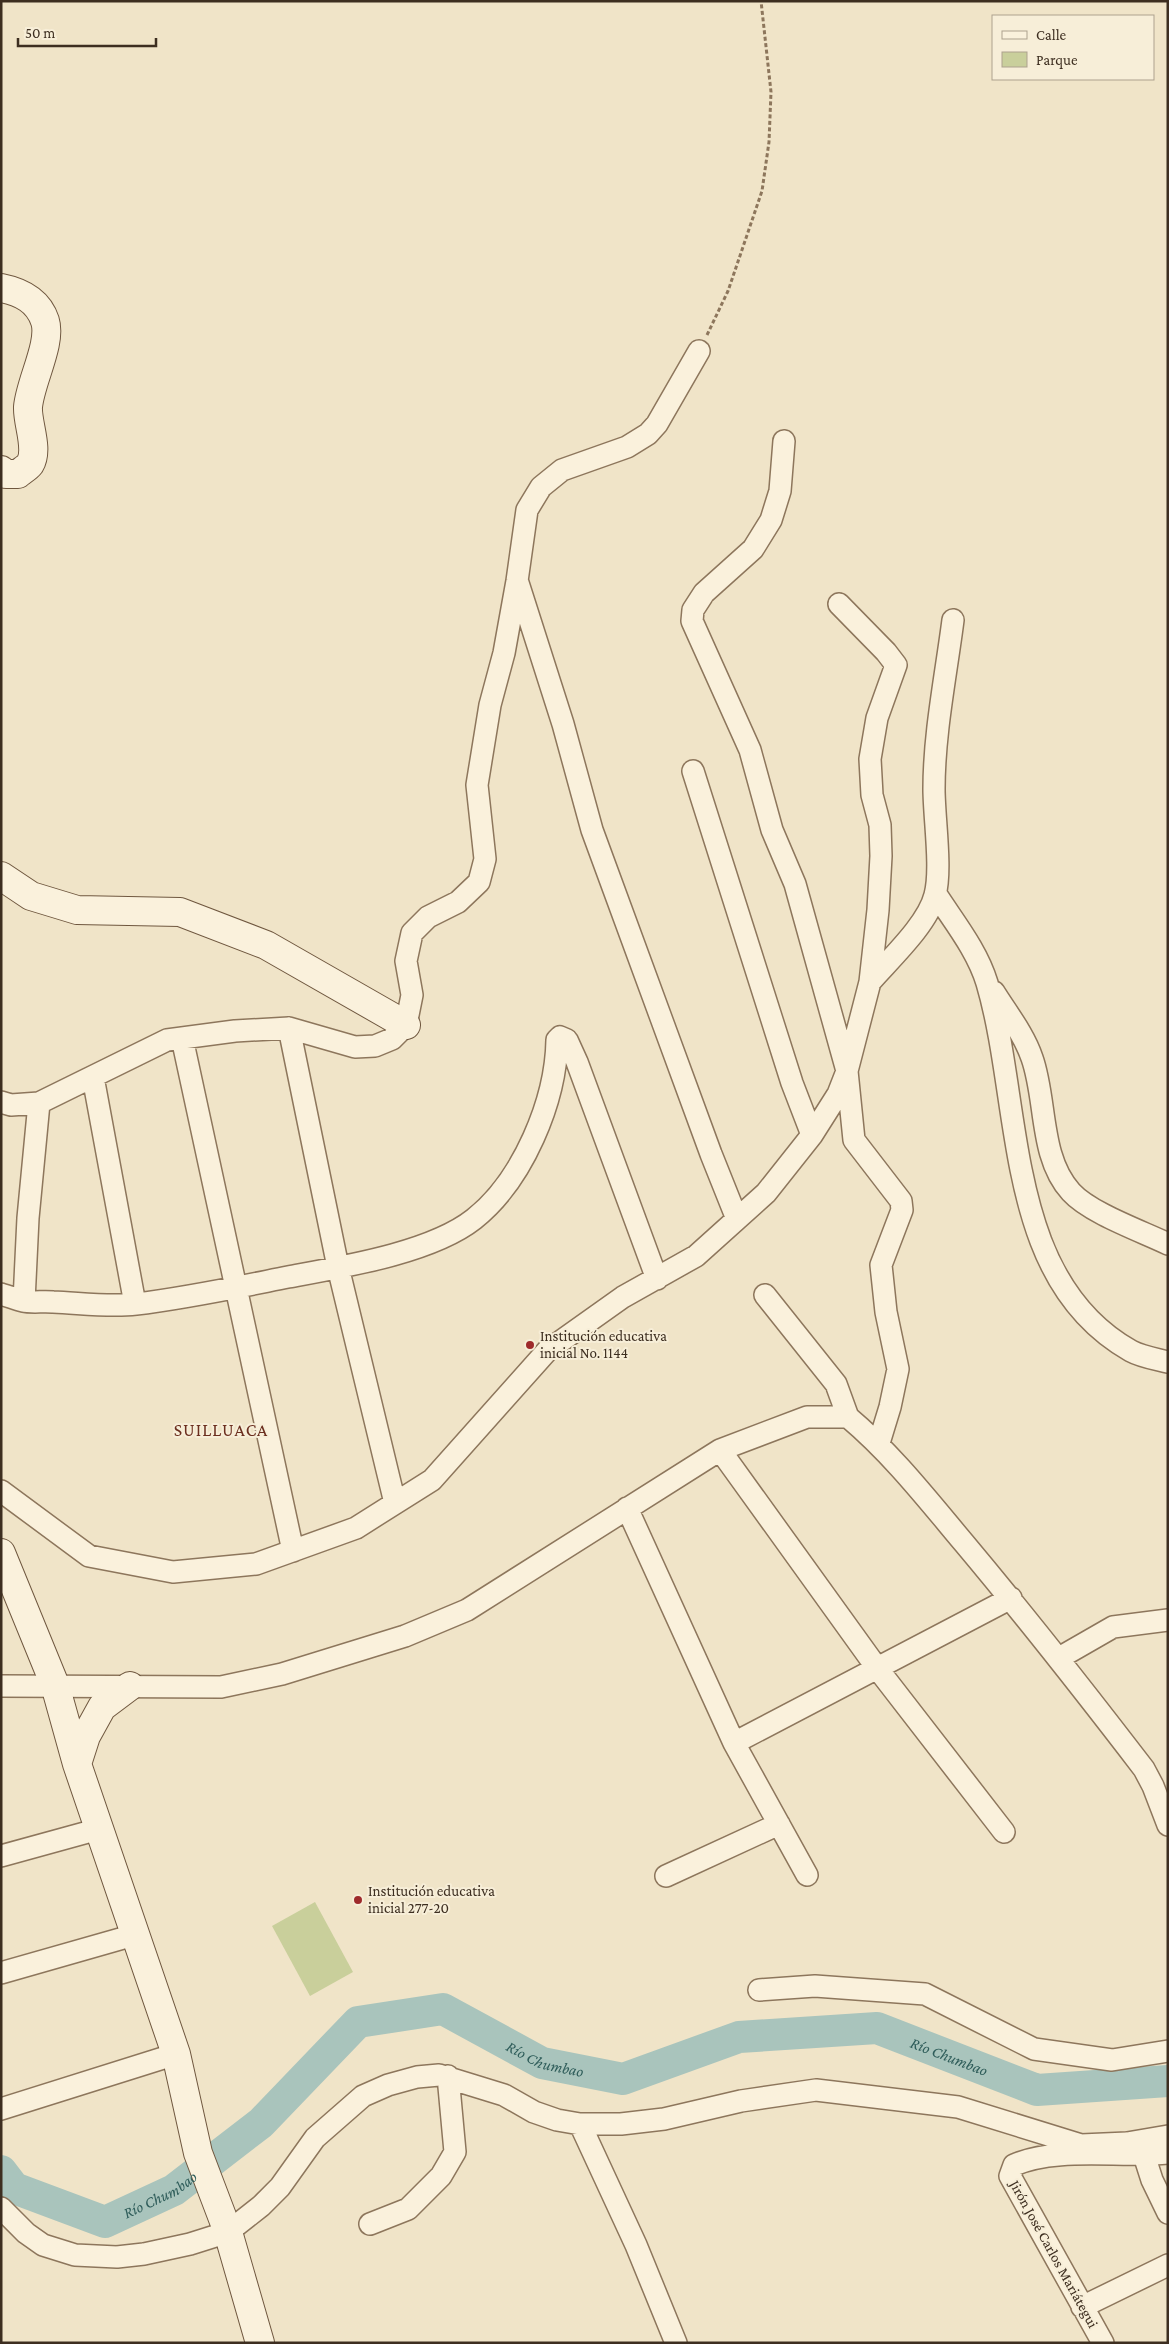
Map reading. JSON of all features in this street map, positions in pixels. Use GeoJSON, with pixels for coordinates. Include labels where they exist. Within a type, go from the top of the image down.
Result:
{"type":"FeatureCollection","features":[{"type":"Feature","properties":{"kind":"street"},"geometry":{"type":"LineString","coordinates":[[1,288],[19,292],[35,303],[45,321],[46,338],[33,381],[28,408],[33,450],[30,464],[18,474],[6,474],[1,470]]}},
{"type":"Feature","properties":{"kind":"street"},"geometry":{"type":"LineString","coordinates":[[1,1102],[11,1105],[39,1103],[167,1040],[235,1031],[289,1028],[355,1046],[375,1046],[392,1039],[406,1025],[412,995],[406,962],[412,933],[428,917],[458,902],[479,882],[485,859],[477,785],[490,705],[504,653],[518,581],[527,510],[542,487],[562,470],[627,447],[648,434],[657,424],[699,351]]}},
{"type":"Feature","properties":{"kind":"street"},"geometry":{"type":"LineString","coordinates":[[784,441],[780,491],[771,520],[752,549],[704,593],[692,610],[692,621],[750,750],[772,830],[795,884],[836,1026],[846,1071],[854,1140],[901,1201],[902,1210],[881,1265],[886,1312],[898,1369],[890,1407],[879,1443]]}},
{"type":"Feature","properties":{"kind":"street"},"geometry":{"type":"LineString","coordinates":[[518,581],[563,724],[592,830],[737,1218]]}},
{"type":"Feature","properties":{"kind":"street"},"geometry":{"type":"LineString","coordinates":[[1,1490],[89,1556],[173,1572],[256,1564],[356,1528],[432,1480],[547,1351],[622,1297],[696,1256],[766,1193],[812,1135],[838,1094],[870,982],[878,910],[881,856],[880,825],[872,795],[870,759],[877,718],[896,665],[886,652],[839,604]]}},
{"type":"Feature","properties":{"kind":"street"},"geometry":{"type":"LineString","coordinates":[[870,982],[927,916],[936,894],[937,863],[934,788],[937,743],[953,620]]}},
{"type":"Feature","properties":{"kind":"street"},"geometry":{"type":"LineString","coordinates":[[693,771],[792,1083],[812,1135]]}},
{"type":"Feature","properties":{"kind":"street"},"geometry":{"type":"LineString","coordinates":[[1,876],[31,896],[77,910],[180,912],[266,945],[406,1025]]}},
{"type":"Feature","properties":{"kind":"street"},"geometry":{"type":"LineString","coordinates":[[936,894],[970,945],[986,982],[1020,1031],[1032,1058],[1052,1155],[1059,1176],[1071,1193],[1090,1207],[1168,1244]]}},
{"type":"Feature","properties":{"kind":"street"},"geometry":{"type":"LineString","coordinates":[[986,982],[1027,1196],[1050,1264],[1090,1322],[1132,1352],[1168,1362]]}},
{"type":"Feature","properties":{"kind":"street"},"geometry":{"type":"LineString","coordinates":[[289,1028],[338,1268],[395,1503]]}},
{"type":"Feature","properties":{"kind":"street"},"geometry":{"type":"LineString","coordinates":[[1,1294],[24,1301],[135,1304],[237,1288],[338,1268],[446,1238],[474,1219],[501,1192],[523,1157],[541,1119],[550,1094],[557,1040],[560,1037],[566,1040],[577,1062],[657,1279]]}},
{"type":"Feature","properties":{"kind":"street"},"geometry":{"type":"LineString","coordinates":[[182,1038],[293,1551]]}},
{"type":"Feature","properties":{"kind":"street"},"geometry":{"type":"LineString","coordinates":[[93,1077],[135,1304]]}},
{"type":"Feature","properties":{"kind":"street"},"geometry":{"type":"LineString","coordinates":[[24,1301],[28,1218],[39,1103]]}},
{"type":"Feature","properties":{"kind":"street"},"geometry":{"type":"LineString","coordinates":[[765,1295],[836,1384],[848,1417],[879,1443],[1011,1598],[1144,1769],[1153,1786],[1168,1825]]}},
{"type":"Feature","properties":{"kind":"street"},"geometry":{"type":"LineString","coordinates":[[1,1686],[221,1687],[282,1674],[406,1636],[467,1610],[586,1537],[627,1508],[720,1450],[807,1417],[848,1417]]}},
{"type":"Feature","properties":{"kind":"street"},"geometry":{"type":"LineString","coordinates":[[720,1450],[877,1668],[1004,1832]]}},
{"type":"Feature","properties":{"kind":"street"},"geometry":{"type":"LineString","coordinates":[[627,1508],[734,1743],[807,1876]]}},
{"type":"Feature","properties":{"kind":"street"},"geometry":{"type":"LineString","coordinates":[[1,1553],[55,1685],[77,1764],[176,2054],[198,2153],[226,2226],[260,2343]]}},
{"type":"Feature","properties":{"kind":"street"},"geometry":{"type":"LineString","coordinates":[[734,1743],[1011,1598]]}},
{"type":"Feature","properties":{"kind":"street"},"geometry":{"type":"LineString","coordinates":[[1059,1658],[1113,1627],[1168,1620]]}},
{"type":"Feature","properties":{"kind":"street"},"geometry":{"type":"LineString","coordinates":[[77,1764],[86,1736],[102,1707],[130,1686]]}},
{"type":"Feature","properties":{"kind":"street"},"geometry":{"type":"LineString","coordinates":[[666,1876],[779,1824]]}},
{"type":"Feature","properties":{"kind":"street"},"geometry":{"type":"LineString","coordinates":[[1,1856],[99,1829]]}},
{"type":"Feature","properties":{"kind":"street"},"geometry":{"type":"LineString","coordinates":[[1,1973],[134,1935]]}},
{"type":"Feature","properties":{"kind":"street"},"geometry":{"type":"LineString","coordinates":[[759,1990],[815,1986],[925,1994],[1034,2049],[1112,2060],[1168,2051]]}},
{"type":"Feature","properties":{"kind":"street"},"geometry":{"type":"LineString","coordinates":[[1,2109],[176,2054]]}},
{"type":"Feature","properties":{"kind":"street"},"geometry":{"type":"LineString","coordinates":[[370,2224],[408,2209],[442,2176],[455,2152],[448,2076]]}},
{"type":"Feature","properties":{"kind":"street"},"geometry":{"type":"LineString","coordinates":[[1,2208],[26,2233],[43,2245],[61,2252],[90,2257],[144,2254],[190,2244],[226,2226],[280,2187],[315,2138],[363,2096],[388,2085],[417,2077],[448,2076],[504,2095],[534,2112],[557,2120],[580,2124],[621,2124],[664,2119],[741,2101],[816,2090],[958,2107],[1081,2144],[1127,2143],[1168,2136]]}},
{"type":"Feature","properties":{"kind":"street"},"geometry":{"type":"LineString","coordinates":[[580,2124],[636,2245],[676,2343]]}},
{"type":"Feature","properties":{"kind":"street"},"geometry":{"type":"LineString","coordinates":[[1168,2153],[1144,2155],[1152,2180],[1168,2213]]}},
{"type":"Feature","properties":{"kind":"street","name":"Jirón José Carlos Mariátegui"},"geometry":{"type":"LineString","coordinates":[[1103,2343],[1010,2176],[1014,2166],[1027,2160],[1053,2155],[1144,2155]]}},
{"type":"Feature","properties":{"kind":"street"},"geometry":{"type":"LineString","coordinates":[[1082,2307],[1168,2265]]}},
{"type":"Feature","properties":{"kind":"path"},"geometry":{"type":"LineString","coordinates":[[699,351],[728,291],[762,191],[769,142],[770,92],[761,1]]}},
{"type":"Feature","properties":{"kind":"green space"},"geometry":{"type":"Polygon","coordinates":[[[315,1902],[353,1972],[310,1996],[272,1926],[315,1902]]]}},
{"type":"Feature","properties":{"kind":"waterway","name":"Río Chumbao"},"geometry":{"type":"LineString","coordinates":[[1,2171],[14,2188],[105,2222],[174,2190],[261,2123],[358,2022],[443,2009],[542,2063],[623,2079],[739,2037],[877,2028],[1037,2090],[1168,2081]]}},
{"type":"Feature","properties":{"kind":"place","name":"Institución educativa inicial No. 1144"},"geometry":{"type":"Point","coordinates":[530,1345]}},
{"type":"Feature","properties":{"kind":"place","name":"Institución educativa inicial 277-20"},"geometry":{"type":"Point","coordinates":[358,1900]}},
{"type":"Feature","properties":{"kind":"district","name":"SUILLUACA"},"geometry":{"type":"Point","coordinates":[221,1430]}}]}
